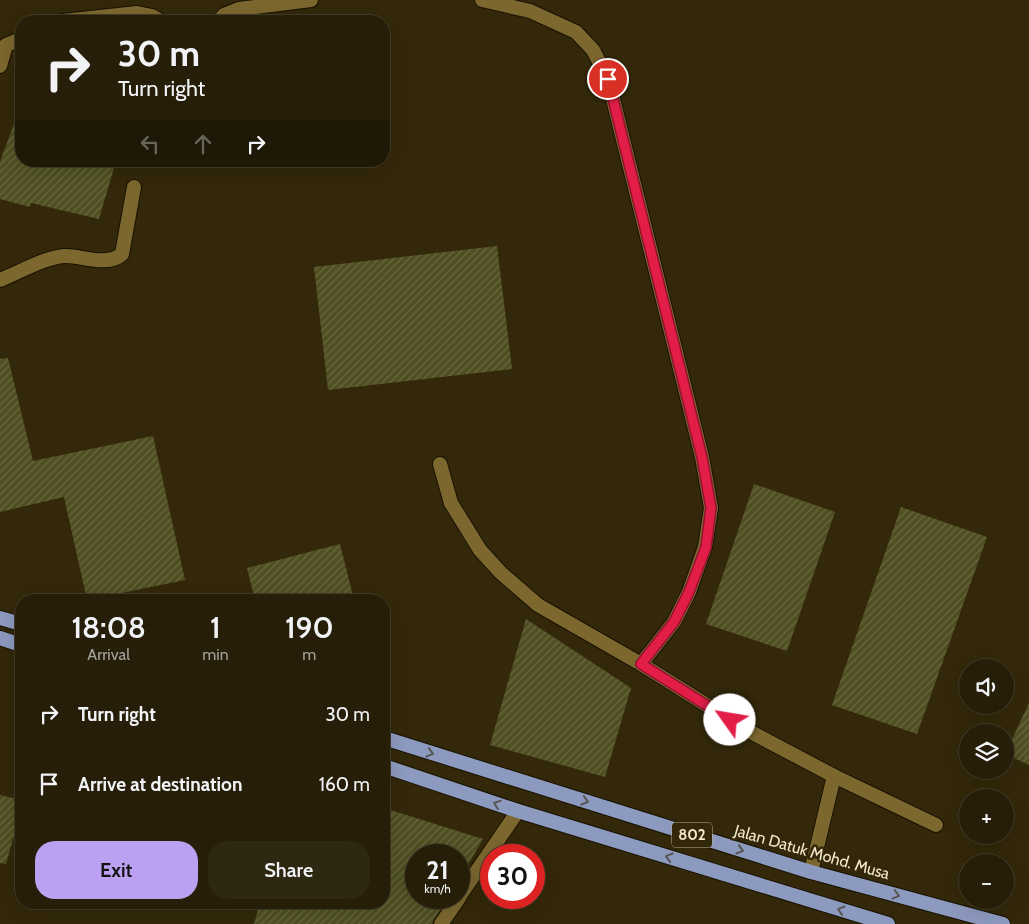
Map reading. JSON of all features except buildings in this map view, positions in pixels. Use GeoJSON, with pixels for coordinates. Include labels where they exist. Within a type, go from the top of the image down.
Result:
{"type":"FeatureCollection","features":[{"type":"Feature","properties":{"kind":"highway"},"geometry":{"type":"LineString","coordinates":[[0,618],[15,622]]}},
{"type":"Feature","properties":{"kind":"highway"},"geometry":{"type":"LineString","coordinates":[[0,638],[15,643]]}},
{"type":"Feature","properties":{"kind":"highway","name":"Jalan Datuk Mohd. Musa"},"geometry":{"type":"LineString","coordinates":[[390,740],[811,872],[1003,924]]}},
{"type":"Feature","properties":{"kind":"highway","name":"802"},"geometry":{"type":"LineString","coordinates":[[390,768],[518,811],[888,924]]}},
{"type":"Feature","properties":{"kind":"street"},"geometry":{"type":"LineString","coordinates":[[224,15],[239,9],[312,0]]}},
{"type":"Feature","properties":{"kind":"street"},"geometry":{"type":"LineString","coordinates":[[482,0],[530,12],[576,32],[593,50],[608,79],[702,457],[711,508],[706,547],[689,592],[674,622],[641,664]]}},
{"type":"Feature","properties":{"kind":"street"},"geometry":{"type":"LineString","coordinates":[[118,15],[137,13],[147,15]]}},
{"type":"Feature","properties":{"kind":"street"},"geometry":{"type":"LineString","coordinates":[[0,66],[3,43]]}},
{"type":"Feature","properties":{"kind":"street"},"geometry":{"type":"LineString","coordinates":[[0,280],[56,257],[67,256],[108,260],[120,256],[122,254],[134,187]]}},
{"type":"Feature","properties":{"kind":"street"},"geometry":{"type":"LineString","coordinates":[[440,464],[451,503],[480,550],[501,573],[538,605],[641,664],[745,729],[834,776],[936,824]]}},
{"type":"Feature","properties":{"kind":"street"},"geometry":{"type":"LineString","coordinates":[[811,872],[834,776]]}},
{"type":"Feature","properties":{"kind":"street"},"geometry":{"type":"LineString","coordinates":[[470,881],[518,811]]}},
{"type":"Feature","properties":{"kind":"street"},"geometry":{"type":"LineString","coordinates":[[440,924],[451,909]]}},
{"type":"Feature","properties":{"kind":"route"},"geometry":{"type":"LineString","coordinates":[[608,79],[702,457],[711,508],[706,547],[689,592],[674,622],[641,664],[730,720]]}}]}
